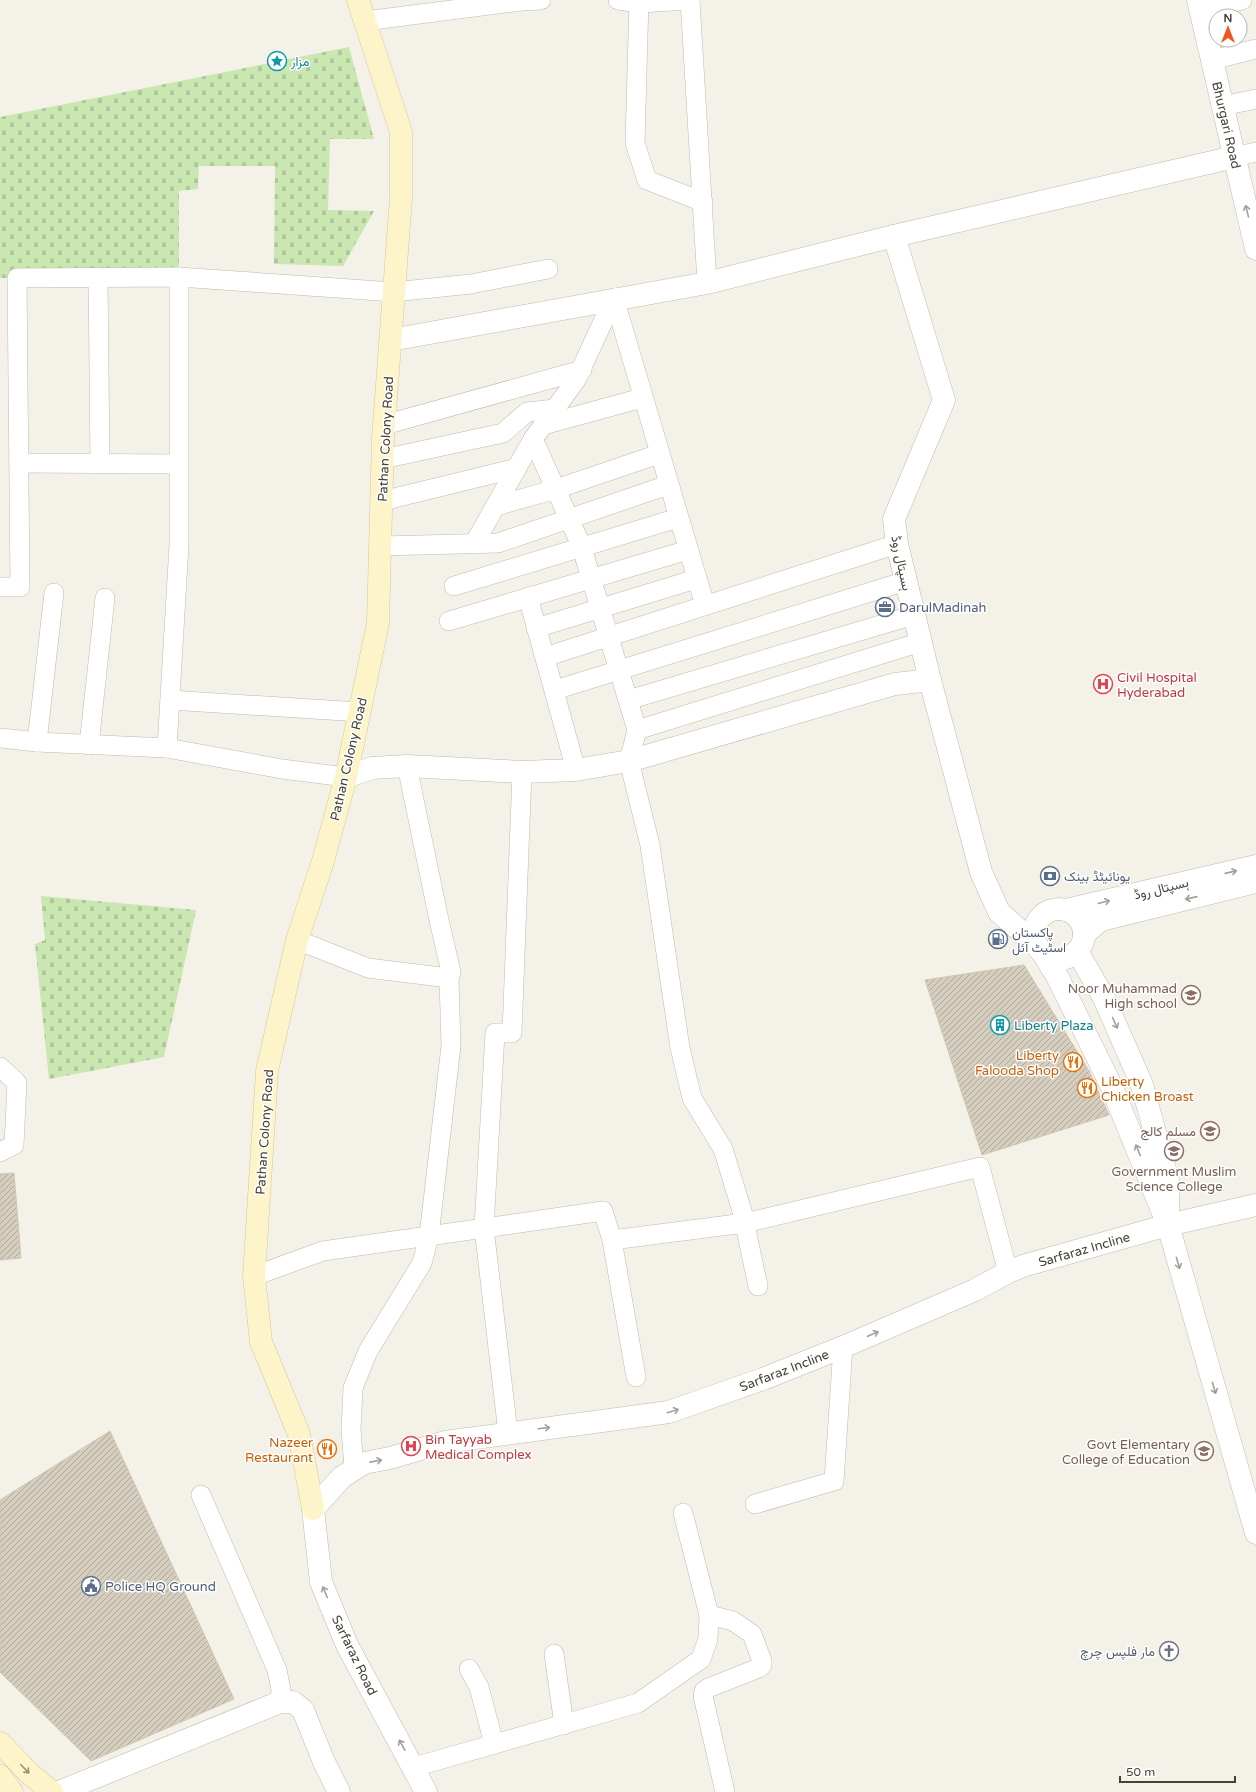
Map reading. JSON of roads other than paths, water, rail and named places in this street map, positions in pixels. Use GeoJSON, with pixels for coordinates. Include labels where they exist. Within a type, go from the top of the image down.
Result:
{"type":"FeatureCollection","features":[{"type":"Feature","properties":{"kind":"main road","name":"Pathan Colony Road"},"geometry":{"type":"LineString","coordinates":[[313,1509],[299,1434],[261,1342],[254,1276],[267,1071],[297,940],[323,862],[346,777],[378,622],[384,425],[401,198],[401,132],[358,0]]}},
{"type":"Feature","properties":{"kind":"main road"},"geometry":{"type":"LineString","coordinates":[[0,1743],[30,1774],[52,1792]]}},
{"type":"Feature","properties":{"kind":"main road"},"geometry":{"type":"LineString","coordinates":[[0,1776],[12,1792]]}},
{"type":"Feature","properties":{"kind":"street"},"geometry":{"type":"LineString","coordinates":[[365,21],[522,1],[541,0]]}},
{"type":"Feature","properties":{"kind":"street"},"geometry":{"type":"LineString","coordinates":[[618,0],[690,0],[707,283]]}},
{"type":"Feature","properties":{"kind":"street"},"geometry":{"type":"LineString","coordinates":[[1199,5],[1242,0]]}},
{"type":"Feature","properties":{"kind":"street"},"geometry":{"type":"LineString","coordinates":[[639,1],[634,143],[647,180],[703,202]]}},
{"type":"Feature","properties":{"kind":"street","name":"Bhurgari Road"},"geometry":{"type":"LineString","coordinates":[[1199,5],[1255,242]]}},
{"type":"Feature","properties":{"kind":"street"},"geometry":{"type":"LineString","coordinates":[[1212,60],[1256,49]]}},
{"type":"Feature","properties":{"kind":"street"},"geometry":{"type":"LineString","coordinates":[[1222,106],[1256,99]]}},
{"type":"Feature","properties":{"kind":"street"},"geometry":{"type":"LineString","coordinates":[[391,340],[614,298],[707,283],[894,236],[1256,152]]}},
{"type":"Feature","properties":{"kind":"street","name":"ہسپتال روڈ"},"geometry":{"type":"LineString","coordinates":[[894,236],[944,400],[894,519],[897,544],[930,680],[981,872],[999,912],[1040,950]]}},
{"type":"Feature","properties":{"kind":"street"},"geometry":{"type":"LineString","coordinates":[[0,587],[20,587],[18,278],[180,276],[394,292],[471,284],[548,269]]}},
{"type":"Feature","properties":{"kind":"street"},"geometry":{"type":"LineString","coordinates":[[167,748],[180,545],[180,276]]}},
{"type":"Feature","properties":{"kind":"street"},"geometry":{"type":"LineString","coordinates":[[98,277],[100,464]]}},
{"type":"Feature","properties":{"kind":"street"},"geometry":{"type":"LineString","coordinates":[[474,544],[538,432],[556,409],[582,370],[614,298]]}},
{"type":"Feature","properties":{"kind":"street"},"geometry":{"type":"LineString","coordinates":[[614,298],[642,398],[705,605]]}},
{"type":"Feature","properties":{"kind":"street"},"geometry":{"type":"LineString","coordinates":[[384,425],[582,370]]}},
{"type":"Feature","properties":{"kind":"street"},"geometry":{"type":"LineString","coordinates":[[538,432],[642,398]]}},
{"type":"Feature","properties":{"kind":"street"},"geometry":{"type":"LineString","coordinates":[[383,459],[503,433],[527,412],[556,409]]}},
{"type":"Feature","properties":{"kind":"street"},"geometry":{"type":"LineString","coordinates":[[538,432],[556,490],[582,548],[637,730],[628,761],[650,845],[680,1048],[692,1098],[723,1150],[745,1222],[758,1286]]}},
{"type":"Feature","properties":{"kind":"street"},"geometry":{"type":"LineString","coordinates":[[496,506],[556,490],[659,454]]}},
{"type":"Feature","properties":{"kind":"street"},"geometry":{"type":"LineString","coordinates":[[19,463],[180,464]]}},
{"type":"Feature","properties":{"kind":"street"},"geometry":{"type":"LineString","coordinates":[[382,501],[517,468]]}},
{"type":"Feature","properties":{"kind":"street"},"geometry":{"type":"LineString","coordinates":[[380,546],[498,543],[668,485]]}},
{"type":"Feature","properties":{"kind":"street"},"geometry":{"type":"LineString","coordinates":[[454,586],[678,518]]}},
{"type":"Feature","properties":{"kind":"street"},"geometry":{"type":"LineString","coordinates":[[545,657],[897,544]]}},
{"type":"Feature","properties":{"kind":"street"},"geometry":{"type":"LineString","coordinates":[[449,620],[688,550]]}},
{"type":"Feature","properties":{"kind":"street"},"geometry":{"type":"LineString","coordinates":[[536,628],[696,579]]}},
{"type":"Feature","properties":{"kind":"street"},"geometry":{"type":"LineString","coordinates":[[555,690],[906,581]]}},
{"type":"Feature","properties":{"kind":"street"},"geometry":{"type":"LineString","coordinates":[[37,742],[54,592]]}},
{"type":"Feature","properties":{"kind":"street"},"geometry":{"type":"LineString","coordinates":[[528,597],[576,770]]}},
{"type":"Feature","properties":{"kind":"street"},"geometry":{"type":"LineString","coordinates":[[89,745],[105,598]]}},
{"type":"Feature","properties":{"kind":"street"},"geometry":{"type":"LineString","coordinates":[[628,700],[914,615]]}},
{"type":"Feature","properties":{"kind":"street"},"geometry":{"type":"LineString","coordinates":[[637,730],[921,642]]}},
{"type":"Feature","properties":{"kind":"street"},"geometry":{"type":"LineString","coordinates":[[1,738],[37,742],[167,748],[282,769],[346,777],[372,768],[407,766],[522,772],[576,770],[628,761],[896,684],[930,680]]}},
{"type":"Feature","properties":{"kind":"street"},"geometry":{"type":"LineString","coordinates":[[170,700],[360,712]]}},
{"type":"Feature","properties":{"kind":"street"},"geometry":{"type":"LineString","coordinates":[[354,1468],[351,1421],[353,1388],[368,1351],[422,1263],[429,1236],[451,1046],[449,978],[451,972],[407,766]]}},
{"type":"Feature","properties":{"kind":"street"},"geometry":{"type":"LineString","coordinates":[[508,1433],[484,1228],[495,1034],[512,1034],[522,772]]}},
{"type":"Feature","properties":{"kind":"street","name":"ہسپتال روڈ"},"geometry":{"type":"LineString","coordinates":[[1066,910],[1256,866]]}},
{"type":"Feature","properties":{"kind":"street","name":"ہسپتال روڈ"},"geometry":{"type":"LineString","coordinates":[[1080,942],[1101,920],[1256,882]]}},
{"type":"Feature","properties":{"kind":"street","name":"ہسپتال روڈ"},"geometry":{"type":"LineString","coordinates":[[991,896],[1002,909],[1010,913],[1042,916]]}},
{"type":"Feature","properties":{"kind":"street"},"geometry":{"type":"LineString","coordinates":[[1168,1225],[1168,1180],[1142,1085],[1080,942],[1079,919],[1066,910],[1053,910],[1042,916],[1037,921],[1034,934],[1040,950],[1058,978],[1110,1083],[1168,1225],[1256,1533]]}},
{"type":"Feature","properties":{"kind":"street"},"geometry":{"type":"LineString","coordinates":[[297,940],[368,968],[449,978]]}},
{"type":"Feature","properties":{"kind":"street"},"geometry":{"type":"LineString","coordinates":[[1040,950],[1049,957],[1064,958],[1080,942]]}},
{"type":"Feature","properties":{"kind":"street"},"geometry":{"type":"LineString","coordinates":[[0,1067],[17,1083],[14,1145],[0,1152]]}},
{"type":"Feature","properties":{"kind":"street"},"geometry":{"type":"LineString","coordinates":[[612,1240],[745,1222],[980,1167],[1008,1272]]}},
{"type":"Feature","properties":{"kind":"street","name":"Sarfaraz Incline"},"geometry":{"type":"LineString","coordinates":[[313,1509],[342,1477],[364,1463],[390,1458],[445,1442],[669,1412],[763,1379],[844,1347],[975,1290],[1008,1272],[1080,1249],[1168,1225],[1256,1205]]}},
{"type":"Feature","properties":{"kind":"street"},"geometry":{"type":"LineString","coordinates":[[254,1276],[323,1250],[603,1211],[612,1240],[636,1378]]}},
{"type":"Feature","properties":{"kind":"street"},"geometry":{"type":"LineString","coordinates":[[755,1504],[834,1481],[844,1347]]}},
{"type":"Feature","properties":{"kind":"street"},"geometry":{"type":"LineString","coordinates":[[201,1494],[276,1670],[281,1690],[280,1702]]}},
{"type":"Feature","properties":{"kind":"street","name":"Sarfaraz Road"},"geometry":{"type":"LineString","coordinates":[[313,1509],[321,1582],[347,1645],[414,1767],[426,1792]]}},
{"type":"Feature","properties":{"kind":"street"},"geometry":{"type":"LineString","coordinates":[[414,1767],[638,1703],[701,1659],[708,1638],[709,1615],[683,1513]]}},
{"type":"Feature","properties":{"kind":"street"},"geometry":{"type":"LineString","coordinates":[[709,1615],[733,1622],[752,1634],[762,1661],[762,1665],[759,1668],[708,1688],[704,1691],[703,1696],[725,1792]]}},
{"type":"Feature","properties":{"kind":"street"},"geometry":{"type":"LineString","coordinates":[[554,1654],[564,1725]]}},
{"type":"Feature","properties":{"kind":"street"},"geometry":{"type":"LineString","coordinates":[[469,1669],[479,1687],[494,1744]]}},
{"type":"Feature","properties":{"kind":"street"},"geometry":{"type":"LineString","coordinates":[[58,1792],[280,1702],[293,1702],[303,1710],[324,1762],[339,1792]]}},
{"type":"Feature","properties":{"kind":"place","name":"مزار"},"geometry":{"type":"Point","coordinates":[277,61]}},
{"type":"Feature","properties":{"kind":"place","name":"DarulMadinah"},"geometry":{"type":"Point","coordinates":[885,607]}},
{"type":"Feature","properties":{"kind":"place","name":"Civil Hospital Hyderabad"},"geometry":{"type":"Point","coordinates":[1103,684]}},
{"type":"Feature","properties":{"kind":"place","name":"یونائیٹڈ بینک"},"geometry":{"type":"Point","coordinates":[1050,876]}},
{"type":"Feature","properties":{"kind":"place","name":"پاکستان اسٹیٹ آئل"},"geometry":{"type":"Point","coordinates":[998,939]}},
{"type":"Feature","properties":{"kind":"place","name":"Noor Muhammad High school"},"geometry":{"type":"Point","coordinates":[1191,995]}},
{"type":"Feature","properties":{"kind":"place","name":"Liberty Plaza"},"geometry":{"type":"Point","coordinates":[1000,1025]}},
{"type":"Feature","properties":{"kind":"place","name":"Liberty Falooda Shop"},"geometry":{"type":"Point","coordinates":[1073,1062]}},
{"type":"Feature","properties":{"kind":"place","name":"Liberty Chicken Broast"},"geometry":{"type":"Point","coordinates":[1087,1088]}},
{"type":"Feature","properties":{"kind":"place","name":"مسلم کالج"},"geometry":{"type":"Point","coordinates":[1210,1131]}},
{"type":"Feature","properties":{"kind":"place","name":"Government Muslim Science College"},"geometry":{"type":"Point","coordinates":[1174,1151]}},
{"type":"Feature","properties":{"kind":"place","name":"Bin Tayyab Medical Complex"},"geometry":{"type":"Point","coordinates":[411,1446]}},
{"type":"Feature","properties":{"kind":"place","name":"Nazeer Restaurant"},"geometry":{"type":"Point","coordinates":[327,1449]}},
{"type":"Feature","properties":{"kind":"place","name":"Govt Elementary College of Education"},"geometry":{"type":"Point","coordinates":[1204,1451]}},
{"type":"Feature","properties":{"kind":"place","name":"Police HQ Ground"},"geometry":{"type":"Point","coordinates":[91,1586]}},
{"type":"Feature","properties":{"kind":"place","name":"مار فلپس چرچ"},"geometry":{"type":"Point","coordinates":[1169,1651]}}]}
